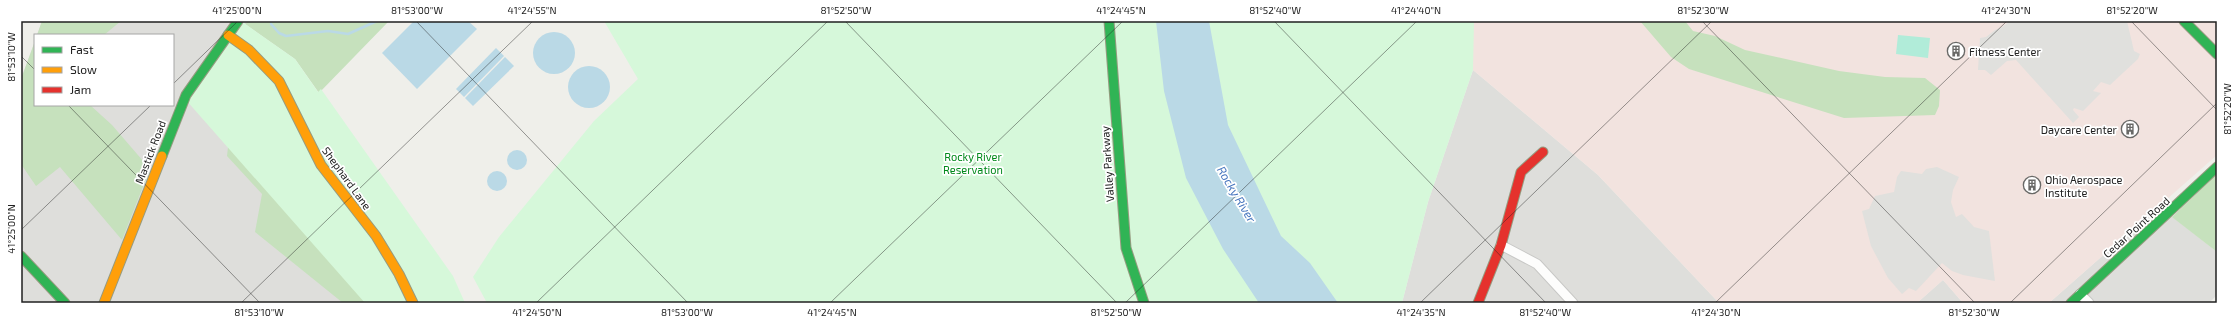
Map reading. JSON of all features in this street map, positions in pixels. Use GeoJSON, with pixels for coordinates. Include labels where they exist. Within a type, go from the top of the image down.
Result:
{"type":"FeatureCollection","features":[{"type":"Feature","properties":{"kind":"street","name":"Mastick Road"},"geometry":{"type":"LineString","coordinates":[[104,303],[186,95],[238,21]]}},
{"type":"Feature","properties":{"kind":"street","name":"Valley Parkway"},"geometry":{"type":"LineString","coordinates":[[1109,21],[1124,232],[1134,276],[1144,303]]}},
{"type":"Feature","properties":{"kind":"street"},"geometry":{"type":"LineString","coordinates":[[2184,21],[2217,54]]}},
{"type":"Feature","properties":{"kind":"street","name":"Shephard Lane"},"geometry":{"type":"LineString","coordinates":[[228,35],[250,50],[279,81],[321,165],[376,236],[399,274],[413,303]]}},
{"type":"Feature","properties":{"kind":"street"},"geometry":{"type":"LineString","coordinates":[[1478,303],[1501,245],[1521,172],[1543,152]]}},
{"type":"Feature","properties":{"kind":"street","name":"Cedar Point Road"},"geometry":{"type":"LineString","coordinates":[[2071,303],[2217,167]]}},
{"type":"Feature","properties":{"kind":"street"},"geometry":{"type":"LineString","coordinates":[[1501,245],[1537,264],[1573,303]]}},
{"type":"Feature","properties":{"kind":"street"},"geometry":{"type":"LineString","coordinates":[[21,256],[65,303]]}},
{"type":"Feature","properties":{"kind":"street"},"geometry":{"type":"LineString","coordinates":[[2080,294],[2089,303]]}},
{"type":"Feature","properties":{"kind":"shaded area"},"geometry":{"type":"Polygon","coordinates":[[[42,21],[241,21],[365,303],[21,303],[21,79],[34,44],[34,106],[174,106],[174,34],[37,34],[42,21]]]}},
{"type":"Feature","properties":{"kind":"shaded area"},"geometry":{"type":"Polygon","coordinates":[[[241,21],[323,21],[295,59],[241,21]]]}},
{"type":"Feature","properties":{"kind":"shaded area"},"geometry":{"type":"Polygon","coordinates":[[[1472,21],[2217,21],[2217,155],[2049,303],[1963,303],[1943,280],[1917,303],[1719,303],[1598,175],[1473,70],[1472,21]]]}},
{"type":"Feature","properties":{"kind":"shaded area"},"geometry":{"type":"Polygon","coordinates":[[[2010,21],[2127,21],[2134,51],[2140,54],[2138,59],[2110,85],[2101,82],[2093,91],[2101,93],[2083,111],[2074,108],[2073,110],[2079,117],[2073,123],[2016,60],[2007,61],[1991,75],[1985,70],[1978,70],[1980,38],[1986,37],[2010,21]]]}},
{"type":"Feature","properties":{"kind":"shaded area"},"geometry":{"type":"Polygon","coordinates":[[[1473,70],[1598,175],[1719,303],[1402,303],[1428,202],[1473,70]]]}},
{"type":"Feature","properties":{"kind":"shaded area"},"geometry":{"type":"Polygon","coordinates":[[[1937,167],[1959,177],[1953,190],[1951,202],[1956,217],[1962,214],[1974,227],[1989,231],[1995,281],[1963,275],[1952,271],[1942,263],[1916,291],[1909,288],[1902,294],[1888,278],[1871,246],[1862,211],[1869,209],[1875,196],[1894,192],[1897,177],[1901,171],[1922,174],[1926,169],[1937,167]]]}},
{"type":"Feature","properties":{"kind":"shaded area"},"geometry":{"type":"Polygon","coordinates":[[[2159,206],[2217,252],[2217,295],[2209,303],[2049,303],[2159,206]]]}},
{"type":"Feature","properties":{"kind":"shaded area"},"geometry":{"type":"Polygon","coordinates":[[[1943,280],[1963,303],[1917,303],[1943,280]]]}},
{"type":"Feature","properties":{"kind":"green space"},"geometry":{"type":"Polygon","coordinates":[[[42,21],[121,21],[105,34],[37,34],[42,21]]]}},
{"type":"Feature","properties":{"kind":"green space"},"geometry":{"type":"Polygon","coordinates":[[[241,21],[295,59],[318,92],[321,89],[453,276],[465,303],[365,303],[186,100],[241,21]]]}},
{"type":"Feature","properties":{"kind":"green space"},"geometry":{"type":"Polygon","coordinates":[[[248,21],[389,21],[319,93],[295,59],[245,24],[248,21]]]}},
{"type":"Feature","properties":{"kind":"green space","name":"Rocky River Reservation"},"geometry":{"type":"Polygon","coordinates":[[[604,21],[1474,21],[1473,70],[1428,202],[1402,303],[487,303],[473,277],[499,237],[594,121],[638,79],[604,21]]]}},
{"type":"Feature","properties":{"kind":"green space"},"geometry":{"type":"Polygon","coordinates":[[[1640,21],[1685,21],[1693,31],[1715,36],[1745,50],[1839,71],[1885,77],[1925,78],[1940,90],[1939,106],[1935,115],[1844,118],[1689,69],[1671,57],[1640,21]]]}},
{"type":"Feature","properties":{"kind":"green space"},"geometry":{"type":"Polygon","coordinates":[[[1898,35],[1930,38],[1928,58],[1896,54],[1898,35]]]}},
{"type":"Feature","properties":{"kind":"green space"},"geometry":{"type":"Polygon","coordinates":[[[34,44],[34,106],[91,106],[112,125],[150,169],[122,240],[60,167],[36,186],[21,164],[21,79],[34,44]]]}},
{"type":"Feature","properties":{"kind":"green space"},"geometry":{"type":"Polygon","coordinates":[[[231,122],[403,303],[343,303],[255,232],[262,194],[227,156],[231,122]]]}},
{"type":"Feature","properties":{"kind":"green space"},"geometry":{"type":"Polygon","coordinates":[[[2217,174],[2217,252],[2172,217],[2217,174]]]}},
{"type":"Feature","properties":{"kind":"water"},"geometry":{"type":"Polygon","coordinates":[[[414,21],[468,21],[477,29],[417,89],[382,53],[414,21]]]}},
{"type":"Feature","properties":{"kind":"water","name":"Rocky River"},"geometry":{"type":"Polygon","coordinates":[[[1156,21],[1209,21],[1228,125],[1281,236],[1310,263],[1338,303],[1259,303],[1223,249],[1186,178],[1164,91],[1156,21]]]}},
{"type":"Feature","properties":{"kind":"water"},"geometry":{"type":"Polygon","coordinates":[[[550,32],[558,32],[566,35],[572,41],[575,53],[572,65],[566,71],[558,74],[550,74],[542,71],[536,65],[533,57],[533,49],[536,41],[542,35],[550,32]]]}},
{"type":"Feature","properties":{"kind":"water"},"geometry":{"type":"Polygon","coordinates":[[[496,48],[504,56],[464,97],[456,89],[496,48]]]}},
{"type":"Feature","properties":{"kind":"water"},"geometry":{"type":"Polygon","coordinates":[[[505,57],[514,66],[473,106],[465,98],[505,57]]]}},
{"type":"Feature","properties":{"kind":"water"},"geometry":{"type":"Polygon","coordinates":[[[585,66],[593,66],[601,69],[607,75],[610,87],[607,99],[601,105],[593,108],[585,108],[577,105],[571,99],[568,91],[568,83],[571,75],[577,69],[585,66]]]}},
{"type":"Feature","properties":{"kind":"water"},"geometry":{"type":"Polygon","coordinates":[[[517,150],[524,153],[527,160],[524,167],[517,170],[510,167],[507,160],[510,153],[517,150]]]}},
{"type":"Feature","properties":{"kind":"water"},"geometry":{"type":"Polygon","coordinates":[[[497,171],[504,174],[507,181],[504,188],[497,191],[490,188],[487,181],[490,174],[497,171]]]}},
{"type":"Feature","properties":{"kind":"waterway"},"geometry":{"type":"LineString","coordinates":[[271,24],[279,33],[286,36],[328,31],[348,34],[377,21]]}},
{"type":"Feature","properties":{"kind":"traffic: fast"},"geometry":{"type":"LineString","coordinates":[[162,156],[186,95],[238,21]]}},
{"type":"Feature","properties":{"kind":"traffic: fast"},"geometry":{"type":"LineString","coordinates":[[1109,21],[1126,248],[1144,303]]}},
{"type":"Feature","properties":{"kind":"traffic: fast"},"geometry":{"type":"LineString","coordinates":[[2184,21],[2217,54]]}},
{"type":"Feature","properties":{"kind":"traffic: fast"},"geometry":{"type":"LineString","coordinates":[[2071,303],[2217,167]]}},
{"type":"Feature","properties":{"kind":"traffic: fast"},"geometry":{"type":"LineString","coordinates":[[21,256],[65,303]]}},
{"type":"Feature","properties":{"kind":"traffic: slow"},"geometry":{"type":"LineString","coordinates":[[228,35],[249,50],[279,81],[321,165],[376,236],[399,274],[413,303]]}},
{"type":"Feature","properties":{"kind":"traffic: slow"},"geometry":{"type":"LineString","coordinates":[[104,303],[162,156]]}},
{"type":"Feature","properties":{"kind":"traffic: jam"},"geometry":{"type":"LineString","coordinates":[[1478,303],[1501,245],[1521,172],[1543,152]]}},
{"type":"Feature","properties":{"kind":"place","name":"Fitness Center"},"geometry":{"type":"Point","coordinates":[1956,51]}},
{"type":"Feature","properties":{"kind":"place","name":"Daycare Center"},"geometry":{"type":"Point","coordinates":[2130,129]}},
{"type":"Feature","properties":{"kind":"place","name":"Ohio Aerospace Institute"},"geometry":{"type":"Point","coordinates":[2032,185]}}]}
